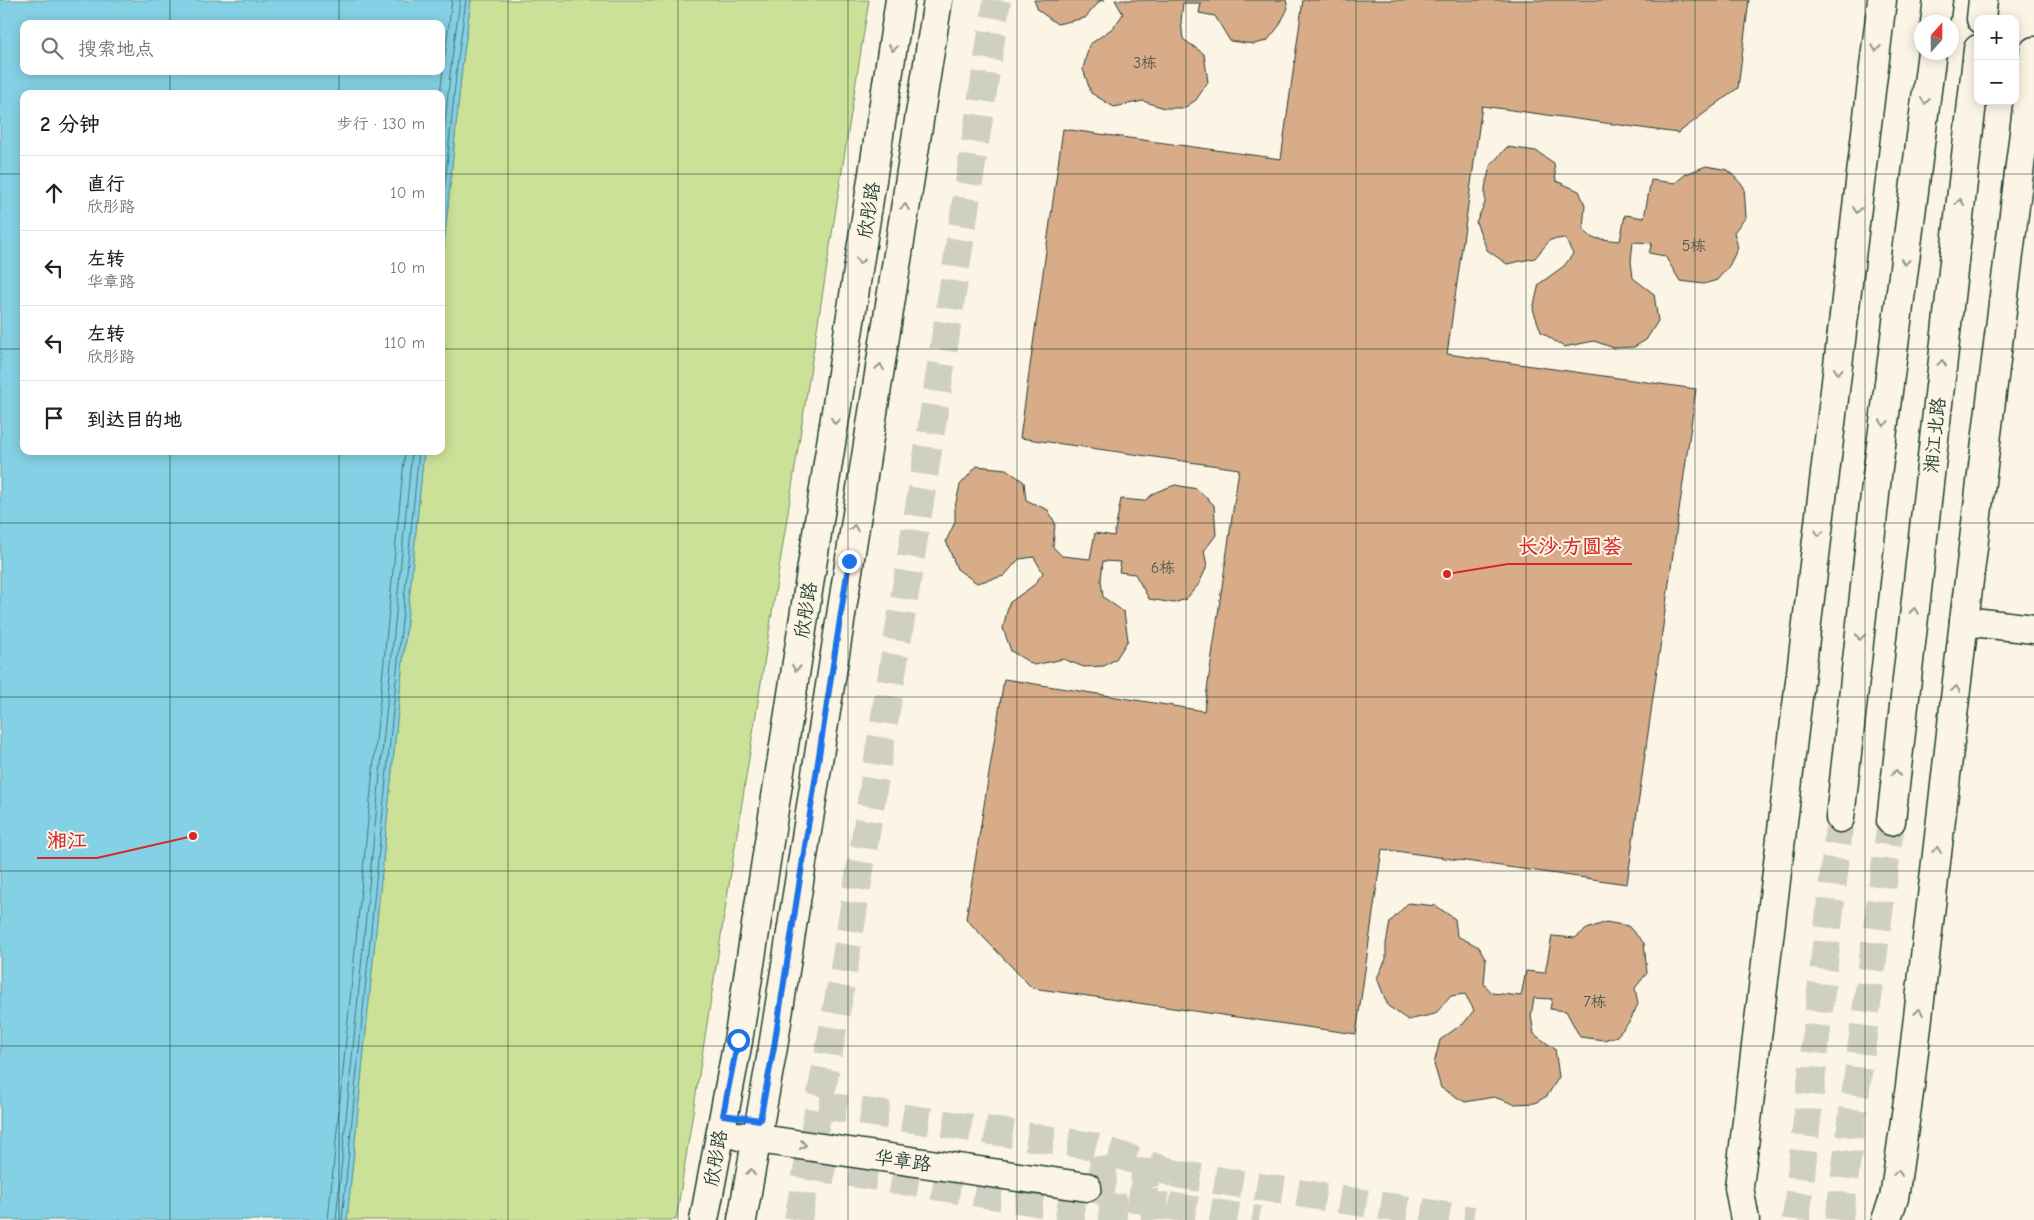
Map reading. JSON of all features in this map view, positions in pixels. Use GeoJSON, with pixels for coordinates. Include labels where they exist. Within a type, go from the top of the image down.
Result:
{"type":"FeatureCollection","features":[{"type":"Feature","properties":{"kind":"main road","name":"欣彤路"},"geometry":{"type":"LineString","coordinates":[[704,1220],[738,1040],[900,0]]}},
{"type":"Feature","properties":{"kind":"main road","name":"欣彤路"},"geometry":{"type":"LineString","coordinates":[[742,1220],[774,1047],[938,0]]}},
{"type":"Feature","properties":{"kind":"main road"},"geometry":{"type":"LineString","coordinates":[[1745,1220],[1739,1188],[1882,0]]}},
{"type":"Feature","properties":{"kind":"main road"},"geometry":{"type":"LineString","coordinates":[[1937,15],[1938,0]]}},
{"type":"Feature","properties":{"kind":"main road"},"geometry":{"type":"LineString","coordinates":[[1981,15],[1983,0]]}},
{"type":"Feature","properties":{"kind":"main road"},"geometry":{"type":"LineString","coordinates":[[1886,1220],[1894,1198],[1910,1086],[1964,620],[2034,51]]}},
{"type":"Feature","properties":{"kind":"main road"},"geometry":{"type":"LineString","coordinates":[[1840,818],[1877,476],[1931,60]]}},
{"type":"Feature","properties":{"kind":"main road","name":"湘江北路"},"geometry":{"type":"LineString","coordinates":[[1891,821],[1977,60]]}},
{"type":"Feature","properties":{"kind":"main road"},"geometry":{"type":"LineString","coordinates":[[1964,620],[2034,629]]}},
{"type":"Feature","properties":{"kind":"main road","name":"华章路"},"geometry":{"type":"LineString","coordinates":[[722,1124],[1088,1178]]}},
{"type":"Feature","properties":{"kind":"green space"},"geometry":{"type":"Polygon","coordinates":[[[471,0],[869,0],[676,1220],[347,1220],[424,455],[445,455],[445,235],[462,67],[471,0]]]}},
{"type":"Feature","properties":{"kind":"water"},"geometry":{"type":"Polygon","coordinates":[[[0,0],[471,0],[462,67],[445,235],[445,90],[20,90],[20,455],[424,455],[347,1220],[0,1220],[0,0]]]}},
{"type":"Feature","properties":{"kind":"building"},"geometry":{"type":"Polygon","coordinates":[[[1034,0],[1105,0],[1100,1],[1085,18],[1057,24],[1038,10],[1034,0]]]}},
{"type":"Feature","properties":{"kind":"building"},"geometry":{"type":"Polygon","coordinates":[[[1115,0],[1286,0],[1288,8],[1279,26],[1267,41],[1254,44],[1230,41],[1215,16],[1199,13],[1201,3],[1183,3],[1181,21],[1183,39],[1204,54],[1208,82],[1196,100],[1184,108],[1164,108],[1143,101],[1114,107],[1091,93],[1083,69],[1089,45],[1114,27],[1123,14],[1115,0]]]}},
{"type":"Feature","properties":{"kind":"building"},"geometry":{"type":"Polygon","coordinates":[[[1303,0],[1749,0],[1738,88],[1678,133],[1482,106],[1447,354],[1696,389],[1627,884],[1382,849],[1356,1034],[1032,988],[966,919],[1004,679],[1204,711],[1239,469],[1020,438],[1063,129],[1281,159],[1303,0]]]}},
{"type":"Feature","properties":{"kind":"building"},"geometry":{"type":"Polygon","coordinates":[[[1507,147],[1536,151],[1554,163],[1556,181],[1579,191],[1585,205],[1583,229],[1592,238],[1620,241],[1625,215],[1644,218],[1651,180],[1675,183],[1686,174],[1706,166],[1728,170],[1744,187],[1746,217],[1734,232],[1738,248],[1729,266],[1717,280],[1704,284],[1680,281],[1665,256],[1649,253],[1652,243],[1633,242],[1631,261],[1633,278],[1654,294],[1658,321],[1646,340],[1634,347],[1614,348],[1594,341],[1564,347],[1541,332],[1533,309],[1539,284],[1564,266],[1573,254],[1565,238],[1550,240],[1535,258],[1507,264],[1487,250],[1476,222],[1485,203],[1485,188],[1490,166],[1507,147]]]}},
{"type":"Feature","properties":{"kind":"building"},"geometry":{"type":"Polygon","coordinates":[[[977,466],[1006,469],[1024,482],[1026,500],[1048,510],[1055,523],[1053,547],[1062,556],[1090,559],[1095,533],[1114,536],[1121,499],[1144,501],[1156,492],[1175,485],[1197,489],[1214,505],[1216,535],[1204,551],[1207,566],[1199,584],[1186,599],[1174,603],[1149,599],[1135,574],[1119,572],[1121,562],[1103,561],[1101,580],[1103,597],[1124,612],[1128,640],[1116,659],[1104,666],[1084,667],[1063,659],[1034,665],[1011,651],[1003,628],[1009,603],[1034,585],[1043,573],[1034,557],[1019,559],[1004,576],[977,583],[957,569],[946,541],[955,522],[955,507],[960,485],[977,466]]]}},
{"type":"Feature","properties":{"kind":"building"},"geometry":{"type":"Polygon","coordinates":[[[1408,903],[1436,906],[1455,919],[1457,936],[1479,947],[1486,960],[1484,984],[1492,993],[1521,996],[1526,971],[1545,973],[1552,936],[1575,938],[1587,929],[1606,922],[1628,926],[1644,943],[1647,973],[1635,988],[1638,1004],[1630,1021],[1617,1036],[1604,1040],[1580,1037],[1566,1011],[1550,1009],[1552,999],[1534,998],[1531,1016],[1534,1034],[1555,1049],[1559,1077],[1547,1096],[1535,1103],[1514,1104],[1494,1097],[1465,1102],[1441,1088],[1434,1064],[1440,1040],[1465,1022],[1474,1010],[1465,994],[1451,996],[1435,1014],[1408,1020],[1388,1006],[1377,978],[1386,959],[1386,944],[1390,922],[1408,903]]]}},
{"type":"Feature","properties":{"kind":"tunnel"},"geometry":{"type":"LineString","coordinates":[[798,1220],[843,974],[923,483],[997,0]]}},
{"type":"Feature","properties":{"kind":"tunnel"},"geometry":{"type":"LineString","coordinates":[[1796,1220],[1840,818]]}},
{"type":"Feature","properties":{"kind":"tunnel"},"geometry":{"type":"LineString","coordinates":[[1839,1220],[1891,821]]}},
{"type":"Feature","properties":{"kind":"tunnel"},"geometry":{"type":"LineString","coordinates":[[819,1105],[1092,1146],[1176,1174]]}},
{"type":"Feature","properties":{"kind":"tunnel"},"geometry":{"type":"LineString","coordinates":[[808,1166],[1080,1209],[1169,1206]]}},
{"type":"Feature","properties":{"kind":"tunnel"},"geometry":{"type":"LineString","coordinates":[[1089,1170],[1176,1174],[1473,1220]]}},
{"type":"Feature","properties":{"kind":"tunnel"},"geometry":{"type":"LineString","coordinates":[[1087,1187],[1169,1206],[1259,1220]]}},
{"type":"Feature","properties":{"kind":"place","name":"长沙·方圆荟"},"geometry":{"type":"Point","coordinates":[1447,574]}},
{"type":"Feature","properties":{"kind":"place","name":"湘江"},"geometry":{"type":"Point","coordinates":[193,836]}},
{"type":"Feature","properties":{"kind":"route"},"geometry":{"type":"LineString","coordinates":[[738,1040],[723,1115],[760,1120],[774,1047],[849,561]]}}]}
